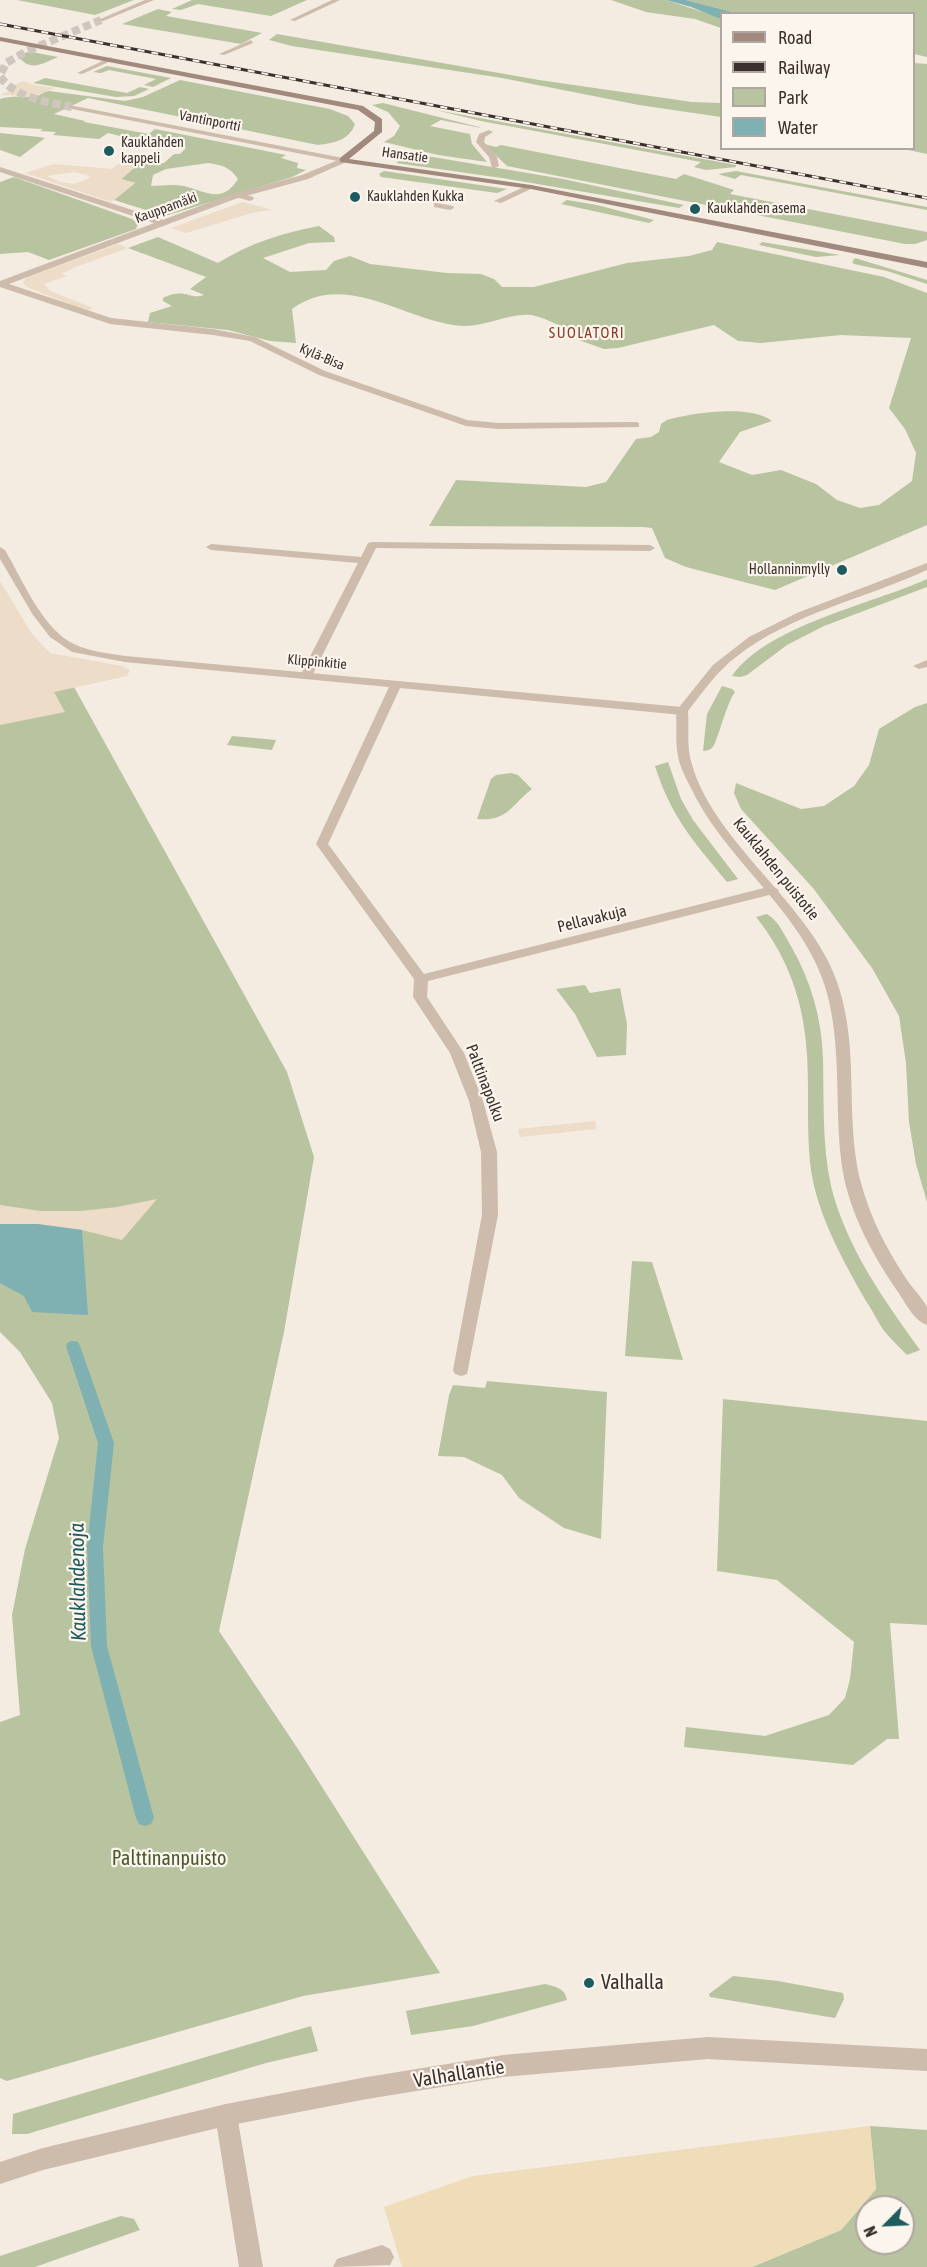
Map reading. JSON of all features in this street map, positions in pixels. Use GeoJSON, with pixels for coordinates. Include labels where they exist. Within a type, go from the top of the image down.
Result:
{"type":"FeatureCollection","features":[{"type":"Feature","properties":{"kind":"main road","name":"Hansatie"},"geometry":{"type":"LineString","coordinates":[[0,39],[360,108],[379,121],[378,132],[343,160]]}},
{"type":"Feature","properties":{"kind":"main road","name":"Hansatie"},"geometry":{"type":"LineString","coordinates":[[343,160],[531,187],[927,265]]}},
{"type":"Feature","properties":{"kind":"main road","name":"Hansatie"},"geometry":{"type":"LineString","coordinates":[[902,261],[927,274]]}},
{"type":"Feature","properties":{"kind":"street"},"geometry":{"type":"LineString","coordinates":[[101,20],[151,0]]}},
{"type":"Feature","properties":{"kind":"street"},"geometry":{"type":"LineString","coordinates":[[293,20],[337,0]]}},
{"type":"Feature","properties":{"kind":"street"},"geometry":{"type":"LineString","coordinates":[[222,54],[250,42]]}},
{"type":"Feature","properties":{"kind":"street"},"geometry":{"type":"LineString","coordinates":[[80,73],[111,59]]}},
{"type":"Feature","properties":{"kind":"street","name":"Vantinportti"},"geometry":{"type":"LineString","coordinates":[[72,107],[343,160]]}},
{"type":"Feature","properties":{"kind":"street"},"geometry":{"type":"LineString","coordinates":[[489,132],[482,136],[480,142],[494,157],[495,166]]}},
{"type":"Feature","properties":{"kind":"street","name":"Kauppamäki"},"geometry":{"type":"LineString","coordinates":[[1,284],[160,227],[239,195],[305,177],[343,160]]}},
{"type":"Feature","properties":{"kind":"street"},"geometry":{"type":"LineString","coordinates":[[0,169],[160,227]]}},
{"type":"Feature","properties":{"kind":"street"},"geometry":{"type":"LineString","coordinates":[[498,201],[531,187]]}},
{"type":"Feature","properties":{"kind":"street"},"geometry":{"type":"LineString","coordinates":[[239,195],[250,199]]}},
{"type":"Feature","properties":{"kind":"street"},"geometry":{"type":"LineString","coordinates":[[437,205],[450,208]]}},
{"type":"Feature","properties":{"kind":"street","name":"Kylä-Bisa"},"geometry":{"type":"LineString","coordinates":[[1,284],[110,321],[213,332],[252,339],[322,373],[466,423],[526,426],[636,425]]}},
{"type":"Feature","properties":{"kind":"street"},"geometry":{"type":"LineString","coordinates":[[306,676],[372,545],[650,548]]}},
{"type":"Feature","properties":{"kind":"street"},"geometry":{"type":"LineString","coordinates":[[211,547],[363,560]]}},
{"type":"Feature","properties":{"kind":"street","name":"Klippinkitie"},"geometry":{"type":"LineString","coordinates":[[0,550],[47,626],[62,642],[84,651],[124,659],[682,711]]}},
{"type":"Feature","properties":{"kind":"street"},"geometry":{"type":"LineString","coordinates":[[682,711],[731,655],[759,635],[927,566]]}},
{"type":"Feature","properties":{"kind":"street","name":"Palttinapolku"},"geometry":{"type":"LineString","coordinates":[[396,685],[322,844],[421,979],[420,997],[457,1053],[476,1101],[489,1152],[490,1215],[461,1370]]}},
{"type":"Feature","properties":{"kind":"street","name":"Kauklahden puistotie"},"geometry":{"type":"LineString","coordinates":[[682,711],[684,757],[698,793],[715,822],[772,890],[821,958],[833,989],[841,1025],[849,1162],[861,1206],[883,1255],[909,1297],[927,1319]]}},
{"type":"Feature","properties":{"kind":"street","name":"Pellavakuja"},"geometry":{"type":"LineString","coordinates":[[421,979],[772,890]]}},
{"type":"Feature","properties":{"kind":"street","name":"Valhallantie"},"geometry":{"type":"LineString","coordinates":[[0,2174],[43,2159],[226,2115],[367,2088],[503,2066],[708,2048],[927,2060]]}},
{"type":"Feature","properties":{"kind":"street"},"geometry":{"type":"LineString","coordinates":[[226,2115],[251,2267]]}},
{"type":"Feature","properties":{"kind":"street"},"geometry":{"type":"LineString","coordinates":[[345,2267],[382,2257]]}},
{"type":"Feature","properties":{"kind":"green space"},"geometry":{"type":"Polygon","coordinates":[[[17,0],[134,0],[95,15],[17,0]]]}},
{"type":"Feature","properties":{"kind":"green space"},"geometry":{"type":"Polygon","coordinates":[[[192,0],[307,0],[271,16],[198,4],[181,10],[172,9],[192,0]]]}},
{"type":"Feature","properties":{"kind":"green space"},"geometry":{"type":"Polygon","coordinates":[[[611,0],[666,0],[720,18],[720,28],[695,19],[646,12],[611,0]]]}},
{"type":"Feature","properties":{"kind":"green space"},"geometry":{"type":"Polygon","coordinates":[[[686,0],[927,0],[927,57],[915,54],[915,12],[732,12],[686,0]]]}},
{"type":"Feature","properties":{"kind":"green space"},"geometry":{"type":"Polygon","coordinates":[[[158,9],[172,12],[166,16],[262,33],[241,44],[122,24],[158,9]]]}},
{"type":"Feature","properties":{"kind":"green space"},"geometry":{"type":"Polygon","coordinates":[[[277,34],[539,80],[692,102],[720,103],[720,117],[639,105],[502,78],[292,46],[269,40],[277,34]]]}},
{"type":"Feature","properties":{"kind":"green space"},"geometry":{"type":"Polygon","coordinates":[[[28,52],[58,57],[43,64],[29,65],[20,58],[22,54],[28,52]]]}},
{"type":"Feature","properties":{"kind":"green space"},"geometry":{"type":"Polygon","coordinates":[[[915,63],[927,64],[927,154],[909,150],[915,150],[915,63]]]}},
{"type":"Feature","properties":{"kind":"green space"},"geometry":{"type":"Polygon","coordinates":[[[107,66],[171,78],[153,87],[144,85],[156,79],[109,70],[101,73],[93,72],[107,66]]]}},
{"type":"Feature","properties":{"kind":"green space"},"geometry":{"type":"Polygon","coordinates":[[[45,78],[127,93],[140,87],[149,89],[134,96],[116,97],[33,83],[45,78]]]}},
{"type":"Feature","properties":{"kind":"green space"},"geometry":{"type":"Polygon","coordinates":[[[180,80],[330,109],[348,116],[355,124],[345,138],[318,145],[88,98],[54,114],[149,134],[155,129],[286,155],[281,158],[298,163],[297,168],[306,170],[292,177],[165,216],[114,200],[135,183],[121,179],[140,163],[164,163],[174,154],[180,154],[186,148],[122,143],[128,138],[108,133],[99,139],[53,135],[56,132],[40,131],[43,129],[0,127],[0,99],[4,98],[36,96],[49,91],[125,101],[143,97],[180,80]],[[208,163],[166,169],[153,175],[151,186],[180,185],[206,193],[226,192],[238,179],[229,169],[208,163]]]}},
{"type":"Feature","properties":{"kind":"green space"},"geometry":{"type":"Polygon","coordinates":[[[383,103],[481,128],[441,120],[430,126],[470,134],[472,144],[487,162],[438,155],[384,142],[394,136],[400,126],[388,112],[372,105],[383,103]]]}},
{"type":"Feature","properties":{"kind":"green space"},"geometry":{"type":"Polygon","coordinates":[[[436,110],[736,165],[736,167],[706,170],[694,167],[701,162],[481,121],[436,110]]]}},
{"type":"Feature","properties":{"kind":"green space"},"geometry":{"type":"Polygon","coordinates":[[[0,133],[45,138],[20,157],[0,150],[0,133]]]}},
{"type":"Feature","properties":{"kind":"green space"},"geometry":{"type":"Polygon","coordinates":[[[484,144],[496,147],[501,145],[676,179],[684,174],[734,190],[730,194],[927,232],[927,240],[905,244],[507,166],[484,144]]]}},
{"type":"Feature","properties":{"kind":"green space"},"geometry":{"type":"Polygon","coordinates":[[[415,154],[563,179],[684,205],[679,208],[502,178],[396,163],[408,155],[415,154]]]}},
{"type":"Feature","properties":{"kind":"green space"},"geometry":{"type":"Polygon","coordinates":[[[384,171],[507,189],[497,193],[381,177],[379,174],[384,171]]]}},
{"type":"Feature","properties":{"kind":"green space"},"geometry":{"type":"Polygon","coordinates":[[[736,171],[927,207],[927,210],[741,175],[735,179],[718,174],[736,171]]]}},
{"type":"Feature","properties":{"kind":"green space"},"geometry":{"type":"Polygon","coordinates":[[[14,177],[132,219],[138,224],[136,229],[49,260],[28,252],[0,254],[0,182],[14,177]]]}},
{"type":"Feature","properties":{"kind":"green space"},"geometry":{"type":"Polygon","coordinates":[[[567,200],[597,205],[654,220],[649,223],[561,204],[567,200]]]}},
{"type":"Feature","properties":{"kind":"green space"},"geometry":{"type":"Polygon","coordinates":[[[319,226],[334,237],[335,242],[309,243],[263,258],[290,272],[326,270],[334,261],[350,256],[370,264],[447,273],[481,274],[494,279],[502,287],[534,287],[627,263],[689,256],[712,250],[717,242],[884,277],[927,293],[927,525],[775,590],[686,567],[665,558],[652,528],[429,526],[456,480],[586,487],[606,482],[636,439],[651,437],[659,432],[661,424],[667,420],[691,415],[736,411],[762,416],[772,421],[740,432],[719,462],[752,475],[781,470],[816,484],[837,500],[860,508],[879,505],[912,481],[916,453],[905,429],[889,408],[911,338],[841,335],[761,343],[738,341],[714,325],[618,348],[604,349],[576,339],[577,334],[535,316],[514,316],[463,326],[420,316],[376,301],[333,294],[313,298],[292,309],[296,343],[270,341],[228,330],[148,322],[150,313],[172,306],[163,301],[163,298],[177,294],[204,295],[190,289],[206,277],[128,248],[158,237],[218,263],[267,240],[319,226]]]}},
{"type":"Feature","properties":{"kind":"green space"},"geometry":{"type":"Polygon","coordinates":[[[762,242],[840,255],[816,257],[759,245],[762,242]]]}},
{"type":"Feature","properties":{"kind":"green space"},"geometry":{"type":"Polygon","coordinates":[[[855,258],[927,280],[927,284],[887,271],[854,264],[852,262],[855,258]]]}},
{"type":"Feature","properties":{"kind":"green space"},"geometry":{"type":"Polygon","coordinates":[[[927,579],[927,587],[824,626],[787,645],[747,675],[732,676],[748,658],[794,630],[927,579]]]}},
{"type":"Feature","properties":{"kind":"green space"},"geometry":{"type":"Polygon","coordinates":[[[722,686],[735,692],[714,745],[703,751],[707,714],[722,686]]]}},
{"type":"Feature","properties":{"kind":"green space","name":"Palttinanpuisto"},"geometry":{"type":"Polygon","coordinates":[[[74,687],[287,1072],[314,1157],[284,1332],[219,1631],[298,1749],[440,1973],[303,1996],[7,2081],[0,2078],[0,1722],[20,1715],[12,1615],[25,1549],[59,1438],[52,1403],[20,1352],[0,1332],[0,704],[74,687]]]}},
{"type":"Feature","properties":{"kind":"green space"},"geometry":{"type":"Polygon","coordinates":[[[927,703],[927,1202],[916,1164],[909,1122],[906,1063],[899,1016],[872,968],[813,888],[741,809],[734,793],[736,783],[801,809],[824,806],[854,786],[869,765],[879,729],[915,707],[927,703]]]}},
{"type":"Feature","properties":{"kind":"green space"},"geometry":{"type":"Polygon","coordinates":[[[232,736],[276,740],[272,750],[227,745],[232,736]]]}},
{"type":"Feature","properties":{"kind":"green space"},"geometry":{"type":"Polygon","coordinates":[[[668,762],[681,799],[693,820],[738,879],[727,882],[676,815],[655,766],[668,762]]]}},
{"type":"Feature","properties":{"kind":"green space"},"geometry":{"type":"Polygon","coordinates":[[[511,773],[518,775],[532,789],[503,815],[496,818],[477,819],[491,779],[496,775],[511,773]]]}},
{"type":"Feature","properties":{"kind":"green space"},"geometry":{"type":"Polygon","coordinates":[[[767,914],[778,924],[798,959],[810,987],[818,1015],[823,1059],[826,1154],[831,1186],[838,1209],[856,1252],[893,1312],[920,1350],[907,1355],[885,1332],[866,1301],[839,1251],[817,1198],[810,1162],[804,1026],[796,992],[784,960],[756,917],[767,914]]]}},
{"type":"Feature","properties":{"kind":"green space"},"geometry":{"type":"Polygon","coordinates":[[[585,985],[590,993],[620,988],[627,1024],[626,1055],[597,1057],[575,1014],[556,989],[585,985]]]}},
{"type":"Feature","properties":{"kind":"green space"},"geometry":{"type":"Polygon","coordinates":[[[632,1261],[652,1262],[683,1360],[625,1356],[632,1261]]]}},
{"type":"Feature","properties":{"kind":"green space"},"geometry":{"type":"Polygon","coordinates":[[[487,1381],[607,1392],[601,1539],[564,1528],[519,1498],[502,1475],[464,1457],[438,1456],[449,1395],[453,1385],[485,1388],[487,1381]]]}},
{"type":"Feature","properties":{"kind":"green space"},"geometry":{"type":"Polygon","coordinates":[[[723,1399],[927,1421],[927,1625],[890,1623],[899,1739],[887,1739],[853,1765],[684,1747],[686,1727],[765,1736],[829,1715],[845,1698],[850,1679],[854,1642],[777,1580],[717,1571],[723,1399]]]}},
{"type":"Feature","properties":{"kind":"green space"},"geometry":{"type":"Polygon","coordinates":[[[733,1976],[778,1981],[843,1993],[844,1999],[835,2018],[710,1997],[709,1994],[733,1976]]]}},
{"type":"Feature","properties":{"kind":"green space"},"geometry":{"type":"Polygon","coordinates":[[[545,1984],[562,1990],[567,2000],[473,2026],[411,2035],[406,2011],[545,1984]]]}},
{"type":"Feature","properties":{"kind":"green space"},"geometry":{"type":"Polygon","coordinates":[[[311,2026],[318,2051],[266,2063],[27,2134],[12,2134],[13,2114],[311,2026]]]}},
{"type":"Feature","properties":{"kind":"green space"},"geometry":{"type":"Polygon","coordinates":[[[870,2126],[927,2130],[927,2267],[752,2267],[841,2230],[855,2214],[855,2255],[915,2255],[915,2195],[871,2195],[876,2189],[870,2126]]]}},
{"type":"Feature","properties":{"kind":"green space"},"geometry":{"type":"Polygon","coordinates":[[[121,2216],[134,2219],[140,2230],[35,2267],[0,2267],[0,2256],[121,2216]]]}},
{"type":"Feature","properties":{"kind":"sand"},"geometry":{"type":"Polygon","coordinates":[[[870,2126],[876,2189],[871,2195],[855,2195],[855,2214],[841,2230],[752,2267],[402,2267],[384,2207],[473,2176],[870,2126]]]}},
{"type":"Feature","properties":{"kind":"shaded area"},"geometry":{"type":"Polygon","coordinates":[[[23,81],[55,88],[35,96],[0,95],[9,91],[9,87],[23,81]]]}},
{"type":"Feature","properties":{"kind":"shaded area"},"geometry":{"type":"Polygon","coordinates":[[[133,162],[140,163],[121,179],[135,183],[111,202],[25,173],[54,164],[112,169],[118,164],[129,165],[133,162]],[[75,172],[47,176],[60,182],[74,184],[90,176],[75,172]]]}},
{"type":"Feature","properties":{"kind":"shaded area"},"geometry":{"type":"Polygon","coordinates":[[[243,202],[273,210],[255,212],[186,233],[171,228],[243,202]]]}},
{"type":"Feature","properties":{"kind":"shaded area"},"geometry":{"type":"Polygon","coordinates":[[[118,244],[128,248],[73,268],[62,274],[67,276],[44,284],[50,291],[93,308],[86,311],[27,287],[23,283],[26,278],[118,244]]]}},
{"type":"Feature","properties":{"kind":"shaded area"},"geometry":{"type":"Polygon","coordinates":[[[0,581],[32,634],[50,653],[122,666],[130,670],[127,676],[54,692],[65,712],[0,725],[0,581]]]}},
{"type":"Feature","properties":{"kind":"shaded area"},"geometry":{"type":"Polygon","coordinates":[[[595,1121],[596,1129],[520,1137],[518,1129],[595,1121]]]}},
{"type":"Feature","properties":{"kind":"shaded area"},"geometry":{"type":"Polygon","coordinates":[[[157,1199],[122,1240],[82,1230],[37,1224],[0,1224],[0,1205],[41,1211],[81,1211],[157,1199]]]}},
{"type":"Feature","properties":{"kind":"water"},"geometry":{"type":"Polygon","coordinates":[[[666,0],[686,0],[732,12],[720,12],[720,18],[718,18],[666,0]]]}},
{"type":"Feature","properties":{"kind":"water"},"geometry":{"type":"Polygon","coordinates":[[[0,1224],[37,1224],[82,1230],[88,1315],[32,1312],[24,1296],[0,1283],[0,1224]]]}},
{"type":"Feature","properties":{"kind":"waterway","name":"Kauklahdenoja"},"geometry":{"type":"LineString","coordinates":[[73,1346],[106,1443],[95,1547],[99,1646],[145,1818]]}},
{"type":"Feature","properties":{"kind":"tunnel"},"geometry":{"type":"LineString","coordinates":[[72,107],[32,98],[14,89],[0,76],[6,63],[27,51],[101,20]]}},
{"type":"Feature","properties":{"kind":"railway"},"geometry":{"type":"LineString","coordinates":[[0,24],[927,198]]}},
{"type":"Feature","properties":{"kind":"place","name":"Kauklahden kappeli"},"geometry":{"type":"Point","coordinates":[109,151]}},
{"type":"Feature","properties":{"kind":"place","name":"Kauklahden Kukka"},"geometry":{"type":"Point","coordinates":[355,197]}},
{"type":"Feature","properties":{"kind":"place","name":"Kauklahden asema"},"geometry":{"type":"Point","coordinates":[695,209]}},
{"type":"Feature","properties":{"kind":"place","name":"Hollanninmylly"},"geometry":{"type":"Point","coordinates":[842,570]}},
{"type":"Feature","properties":{"kind":"place","name":"Valhalla"},"geometry":{"type":"Point","coordinates":[589,1983]}},
{"type":"Feature","properties":{"kind":"district","name":"SUOLATORI"},"geometry":{"type":"Point","coordinates":[587,333]}}]}
